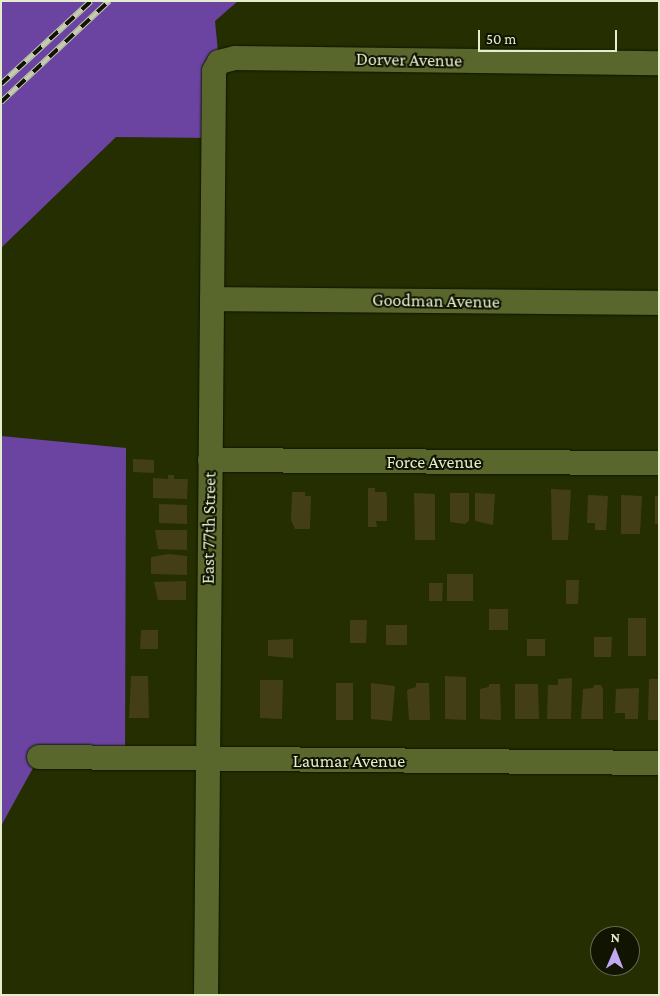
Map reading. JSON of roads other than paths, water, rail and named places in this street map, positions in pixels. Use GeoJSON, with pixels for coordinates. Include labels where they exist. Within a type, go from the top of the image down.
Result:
{"type":"FeatureCollection","features":[{"type":"Feature","properties":{"kind":"street","name":"Dorver Avenue"},"geometry":{"type":"LineString","coordinates":[[219,62],[234,58],[659,63]]}},
{"type":"Feature","properties":{"kind":"street","name":"East 77th Street"},"geometry":{"type":"LineString","coordinates":[[206,995],[206,760],[214,71],[219,62]]}},
{"type":"Feature","properties":{"kind":"street","name":"Goodman Avenue"},"geometry":{"type":"LineString","coordinates":[[212,299],[659,303]]}},
{"type":"Feature","properties":{"kind":"street","name":"Force Avenue"},"geometry":{"type":"LineString","coordinates":[[210,460],[659,463]]}},
{"type":"Feature","properties":{"kind":"street","name":"Laumar Avenue"},"geometry":{"type":"LineString","coordinates":[[39,756],[206,760],[659,763]]}},
{"type":"Feature","properties":{"kind":"railway"},"geometry":{"type":"LineString","coordinates":[[1,84],[91,1]]}},
{"type":"Feature","properties":{"kind":"railway"},"geometry":{"type":"LineString","coordinates":[[1,102],[109,1]]}}]}
